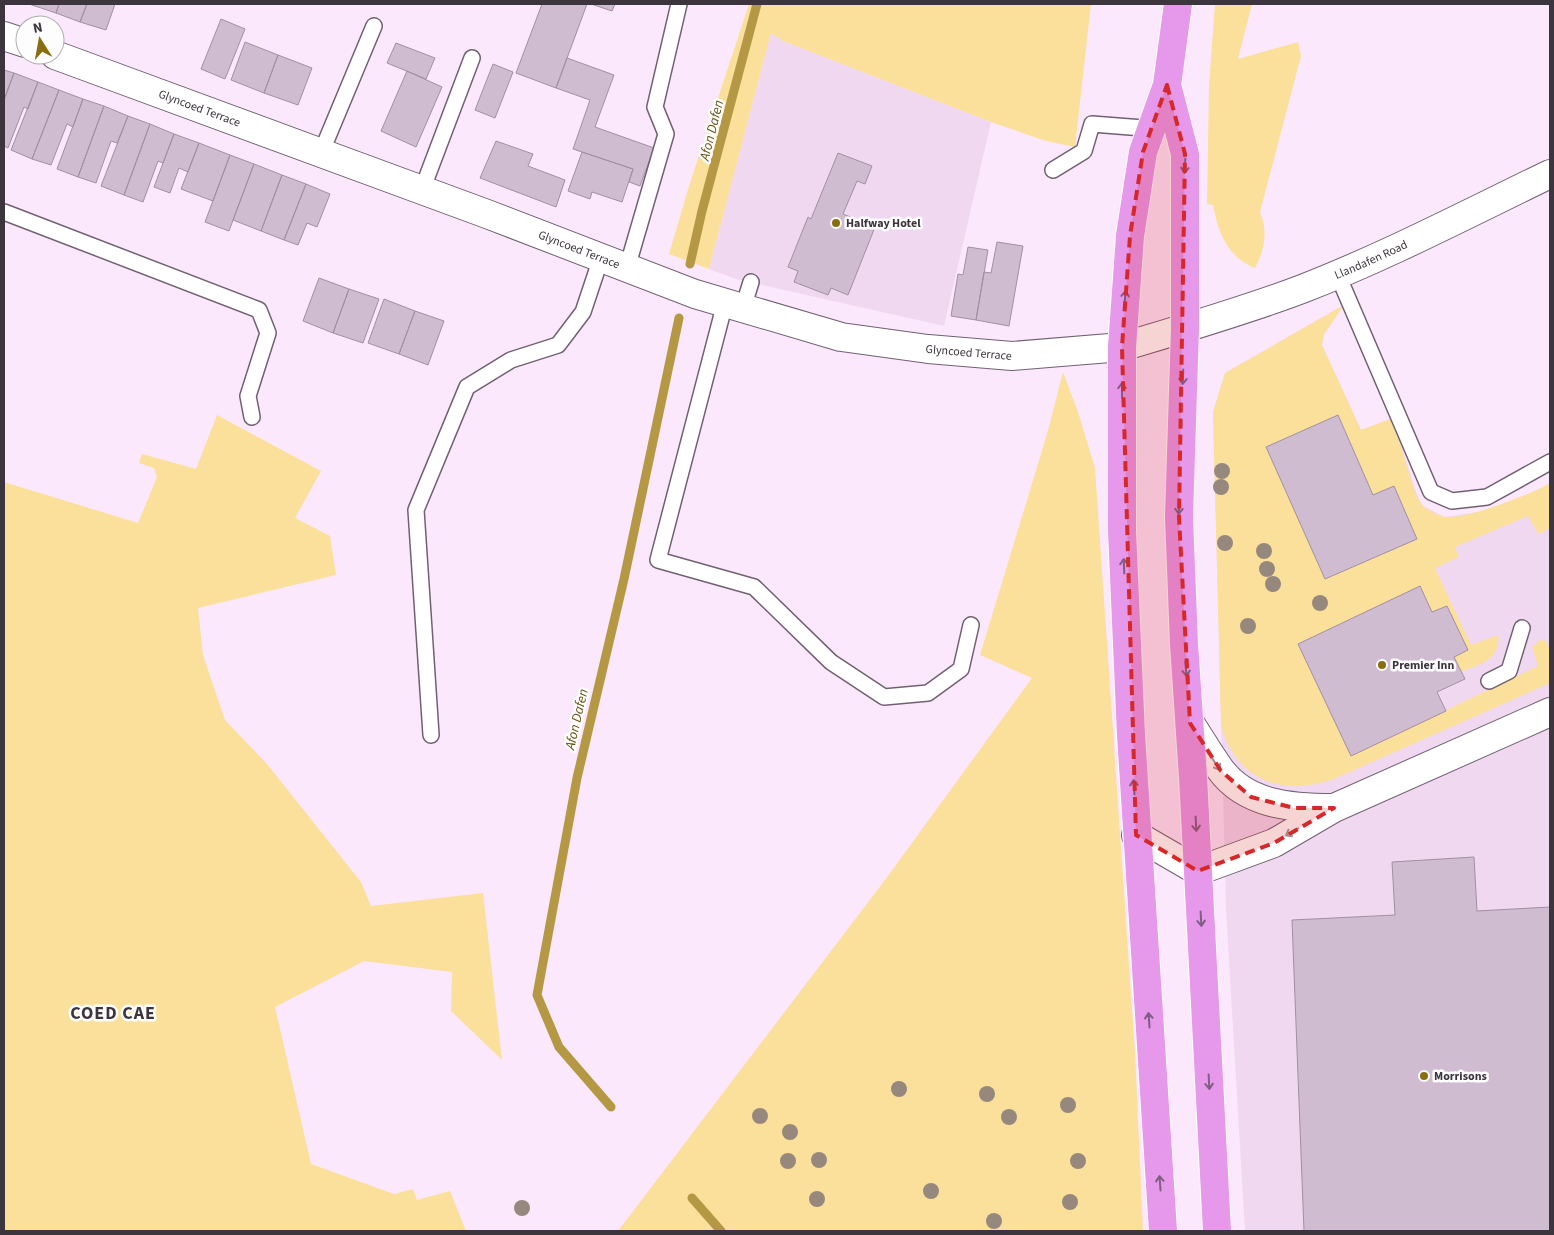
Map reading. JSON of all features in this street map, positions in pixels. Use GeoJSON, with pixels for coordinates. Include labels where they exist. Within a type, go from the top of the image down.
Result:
{"type":"FeatureCollection","features":[{"type":"Feature","properties":{"kind":"highway"},"geometry":{"type":"LineString","coordinates":[[1163,1231],[1136,835],[1123,540],[1122,347],[1130,236],[1143,152],[1167,85],[1178,4]]}},
{"type":"Feature","properties":{"kind":"highway"},"geometry":{"type":"LineString","coordinates":[[1167,85],[1185,154],[1185,329],[1179,517],[1184,644],[1190,723],[1217,1231]]}},
{"type":"Feature","properties":{"kind":"street","name":"Glyncoed Terrace"},"geometry":{"type":"LineString","coordinates":[[65,59],[422,190],[627,268],[734,306],[841,337],[928,349],[1012,356],[1122,347]]}},
{"type":"Feature","properties":{"kind":"street","name":"Llandafen Road"},"geometry":{"type":"LineString","coordinates":[[1122,347],[1185,329],[1303,288],[1437,229],[1550,174]]}},
{"type":"Feature","properties":{"kind":"street"},"geometry":{"type":"LineString","coordinates":[[1136,835],[1198,871],[1274,843],[1334,808],[1550,712]]}},
{"type":"Feature","properties":{"kind":"street"},"geometry":{"type":"LineString","coordinates":[[1190,723],[1221,771],[1251,797],[1294,808],[1334,808]]}},
{"type":"Feature","properties":{"kind":"lane"},"geometry":{"type":"LineString","coordinates":[[627,268],[666,134],[655,107],[679,4]]}},
{"type":"Feature","properties":{"kind":"lane"},"geometry":{"type":"LineString","coordinates":[[321,153],[374,26]]}},
{"type":"Feature","properties":{"kind":"lane"},"geometry":{"type":"LineString","coordinates":[[422,190],[472,58]]}},
{"type":"Feature","properties":{"kind":"lane"},"geometry":{"type":"LineString","coordinates":[[1053,170],[1084,151],[1092,124],[1179,131]]}},
{"type":"Feature","properties":{"kind":"lane"},"geometry":{"type":"LineString","coordinates":[[4,212],[259,310],[268,333],[248,396],[252,418]]}},
{"type":"Feature","properties":{"kind":"lane"},"geometry":{"type":"LineString","coordinates":[[431,735],[416,510],[467,387],[511,360],[558,345],[583,312],[601,258]]}},
{"type":"Feature","properties":{"kind":"lane"},"geometry":{"type":"LineString","coordinates":[[1337,273],[1431,492],[1452,501],[1486,497],[1550,462]]}},
{"type":"Feature","properties":{"kind":"lane"},"geometry":{"type":"LineString","coordinates":[[751,282],[734,306],[658,560],[754,587],[831,662],[884,697],[928,693],[962,669],[971,625]]}},
{"type":"Feature","properties":{"kind":"lane"},"geometry":{"type":"LineString","coordinates":[[1489,681],[1509,671],[1522,628]]}},
{"type":"Feature","properties":{"kind":"highlighted area"},"geometry":{"type":"Polygon","coordinates":[[[1167,85],[1185,154],[1179,517],[1190,723],[1221,771],[1251,797],[1294,808],[1334,808],[1274,843],[1198,871],[1136,835],[1122,347],[1130,236],[1143,152],[1167,85]]]}},
{"type":"Feature","properties":{"kind":"shaded area"},"geometry":{"type":"Polygon","coordinates":[[[749,4],[1091,4],[1075,147],[1046,141],[991,122],[783,41],[771,33],[709,269],[669,254],[689,186],[749,4]]]}},
{"type":"Feature","properties":{"kind":"shaded area"},"geometry":{"type":"Polygon","coordinates":[[[1215,4],[1252,4],[1238,59],[1298,42],[1301,56],[1260,212],[1265,233],[1261,254],[1255,268],[1237,257],[1225,242],[1213,205],[1207,204],[1209,85],[1215,4]]]}},
{"type":"Feature","properties":{"kind":"shaded area"},"geometry":{"type":"Polygon","coordinates":[[[771,33],[783,41],[991,122],[944,326],[736,279],[709,269],[771,33]]]}},
{"type":"Feature","properties":{"kind":"shaded area"},"geometry":{"type":"Polygon","coordinates":[[[1344,305],[1324,334],[1322,345],[1361,430],[1393,418],[1415,489],[1422,505],[1444,517],[1550,502],[1550,1231],[1245,1231],[1226,909],[1213,412],[1225,373],[1344,305]]]}},
{"type":"Feature","properties":{"kind":"shaded area"},"geometry":{"type":"Polygon","coordinates":[[[1344,305],[1324,334],[1322,345],[1361,430],[1393,418],[1414,488],[1424,507],[1446,517],[1456,517],[1499,505],[1550,483],[1550,528],[1538,534],[1528,516],[1455,547],[1459,557],[1435,568],[1471,645],[1498,635],[1496,650],[1488,660],[1461,672],[1454,657],[1468,650],[1447,606],[1432,612],[1420,586],[1298,644],[1351,756],[1538,666],[1532,647],[1540,640],[1546,641],[1550,650],[1550,683],[1334,779],[1297,786],[1280,785],[1264,780],[1238,760],[1228,744],[1221,725],[1213,412],[1225,373],[1344,305]]]}},
{"type":"Feature","properties":{"kind":"shaded area"},"geometry":{"type":"Polygon","coordinates":[[[1063,372],[1078,412],[1095,468],[1135,1053],[1143,1231],[618,1231],[885,880],[1032,678],[980,655],[1047,434],[1063,372]]]}},
{"type":"Feature","properties":{"kind":"shaded area"},"geometry":{"type":"Polygon","coordinates":[[[217,415],[321,471],[295,518],[330,536],[336,575],[198,608],[203,655],[225,720],[267,764],[361,882],[371,906],[483,893],[502,1060],[451,1011],[452,972],[364,961],[275,1007],[311,1164],[394,1194],[413,1189],[417,1200],[450,1191],[466,1231],[4,1231],[4,482],[138,523],[157,477],[154,468],[139,463],[142,454],[196,469],[217,415]]]}},
{"type":"Feature","properties":{"kind":"building"},"geometry":{"type":"Polygon","coordinates":[[[29,4],[59,4],[56,13],[29,4]]]}},
{"type":"Feature","properties":{"kind":"building"},"geometry":{"type":"Polygon","coordinates":[[[59,4],[87,4],[80,22],[56,13],[59,4]]]}},
{"type":"Feature","properties":{"kind":"building"},"geometry":{"type":"Polygon","coordinates":[[[87,4],[115,4],[106,30],[80,22],[87,4]]]}},
{"type":"Feature","properties":{"kind":"building"},"geometry":{"type":"Polygon","coordinates":[[[542,4],[587,4],[556,88],[516,73],[542,4]]]}},
{"type":"Feature","properties":{"kind":"building"},"geometry":{"type":"Polygon","coordinates":[[[591,4],[615,4],[612,11],[591,4]]]}},
{"type":"Feature","properties":{"kind":"building"},"geometry":{"type":"Polygon","coordinates":[[[221,19],[245,29],[225,79],[201,69],[221,19]]]}},
{"type":"Feature","properties":{"kind":"building"},"geometry":{"type":"Polygon","coordinates":[[[245,42],[278,55],[264,93],[231,80],[245,42]]]}},
{"type":"Feature","properties":{"kind":"building"},"geometry":{"type":"Polygon","coordinates":[[[396,43],[435,58],[426,79],[387,63],[396,43]]]}},
{"type":"Feature","properties":{"kind":"building"},"geometry":{"type":"Polygon","coordinates":[[[278,55],[312,68],[298,105],[264,93],[278,55]]]}},
{"type":"Feature","properties":{"kind":"building"},"geometry":{"type":"Polygon","coordinates":[[[567,58],[614,75],[595,127],[654,148],[640,186],[629,182],[633,169],[573,149],[590,100],[556,88],[567,58]]]}},
{"type":"Feature","properties":{"kind":"building"},"geometry":{"type":"Polygon","coordinates":[[[493,64],[513,72],[495,118],[475,110],[493,64]]]}},
{"type":"Feature","properties":{"kind":"building"},"geometry":{"type":"Polygon","coordinates":[[[4,70],[14,73],[4,100],[4,70]]]}},
{"type":"Feature","properties":{"kind":"building"},"geometry":{"type":"Polygon","coordinates":[[[407,71],[442,87],[416,147],[381,131],[407,71]]]}},
{"type":"Feature","properties":{"kind":"building"},"geometry":{"type":"Polygon","coordinates":[[[14,73],[38,82],[28,109],[24,107],[8,148],[4,146],[4,100],[14,73]]]}},
{"type":"Feature","properties":{"kind":"building"},"geometry":{"type":"Polygon","coordinates":[[[38,82],[59,90],[32,159],[11,150],[38,82]]]}},
{"type":"Feature","properties":{"kind":"building"},"geometry":{"type":"Polygon","coordinates":[[[59,90],[83,99],[73,127],[67,124],[51,165],[32,159],[59,90]]]}},
{"type":"Feature","properties":{"kind":"building"},"geometry":{"type":"Polygon","coordinates":[[[83,99],[104,106],[78,177],[57,169],[83,99]]]}},
{"type":"Feature","properties":{"kind":"building"},"geometry":{"type":"Polygon","coordinates":[[[104,106],[128,116],[117,143],[111,141],[96,183],[78,177],[104,106]]]}},
{"type":"Feature","properties":{"kind":"building"},"geometry":{"type":"Polygon","coordinates":[[[128,116],[150,124],[124,195],[101,186],[128,116]]]}},
{"type":"Feature","properties":{"kind":"building"},"geometry":{"type":"Polygon","coordinates":[[[150,124],[174,134],[163,163],[158,161],[143,202],[124,195],[150,124]]]}},
{"type":"Feature","properties":{"kind":"building"},"geometry":{"type":"Polygon","coordinates":[[[174,134],[199,143],[188,172],[179,168],[170,193],[154,187],[174,134]]]}},
{"type":"Feature","properties":{"kind":"building"},"geometry":{"type":"Polygon","coordinates":[[[496,141],[533,154],[528,166],[565,180],[556,207],[480,178],[496,141]]]}},
{"type":"Feature","properties":{"kind":"building"},"geometry":{"type":"Polygon","coordinates":[[[199,143],[230,155],[213,201],[181,189],[199,143]]]}},
{"type":"Feature","properties":{"kind":"building"},"geometry":{"type":"Polygon","coordinates":[[[582,152],[633,169],[622,202],[592,192],[590,199],[568,191],[582,152]]]}},
{"type":"Feature","properties":{"kind":"building","name":"Halfway Hotel"},"geometry":{"type":"Polygon","coordinates":[[[838,153],[872,166],[865,184],[857,181],[843,214],[875,227],[848,295],[831,288],[828,295],[794,282],[798,271],[788,267],[808,217],[811,219],[838,153]]]}},
{"type":"Feature","properties":{"kind":"building"},"geometry":{"type":"Polygon","coordinates":[[[230,155],[254,164],[229,231],[205,222],[230,155]]]}},
{"type":"Feature","properties":{"kind":"building"},"geometry":{"type":"Polygon","coordinates":[[[254,164],[282,175],[261,231],[233,220],[254,164]]]}},
{"type":"Feature","properties":{"kind":"building"},"geometry":{"type":"Polygon","coordinates":[[[282,175],[306,184],[284,240],[261,231],[282,175]]]}},
{"type":"Feature","properties":{"kind":"building"},"geometry":{"type":"Polygon","coordinates":[[[306,184],[330,194],[317,227],[307,223],[298,245],[284,240],[306,184]]]}},
{"type":"Feature","properties":{"kind":"building"},"geometry":{"type":"Polygon","coordinates":[[[997,242],[1023,246],[1009,326],[976,320],[984,272],[991,273],[997,242]]]}},
{"type":"Feature","properties":{"kind":"building"},"geometry":{"type":"Polygon","coordinates":[[[968,247],[988,250],[976,320],[951,316],[958,274],[963,275],[968,247]]]}},
{"type":"Feature","properties":{"kind":"building"},"geometry":{"type":"Polygon","coordinates":[[[319,278],[349,289],[333,333],[303,321],[319,278]]]}},
{"type":"Feature","properties":{"kind":"building"},"geometry":{"type":"Polygon","coordinates":[[[349,289],[379,299],[363,343],[333,333],[349,289]]]}},
{"type":"Feature","properties":{"kind":"building"},"geometry":{"type":"Polygon","coordinates":[[[384,299],[415,311],[399,354],[368,343],[384,299]]]}},
{"type":"Feature","properties":{"kind":"building"},"geometry":{"type":"Polygon","coordinates":[[[415,311],[444,321],[428,365],[399,354],[415,311]]]}},
{"type":"Feature","properties":{"kind":"building"},"geometry":{"type":"Polygon","coordinates":[[[1338,415],[1373,495],[1394,486],[1417,539],[1325,579],[1266,447],[1338,415]]]}},
{"type":"Feature","properties":{"kind":"building","name":"Premier Inn"},"geometry":{"type":"Polygon","coordinates":[[[1420,586],[1432,612],[1447,606],[1468,650],[1454,657],[1465,679],[1437,692],[1446,711],[1351,756],[1298,644],[1420,586]]]}},
{"type":"Feature","properties":{"kind":"building","name":"Morrisons"},"geometry":{"type":"Polygon","coordinates":[[[1474,857],[1477,911],[1550,907],[1550,1231],[1304,1231],[1292,920],[1395,915],[1392,862],[1474,857]]]}},
{"type":"Feature","properties":{"kind":"waterway","name":"Afon Dafen"},"geometry":{"type":"LineString","coordinates":[[690,264],[702,211],[757,4]]}},
{"type":"Feature","properties":{"kind":"waterway","name":"Afon Dafen"},"geometry":{"type":"LineString","coordinates":[[611,1107],[559,1047],[537,995],[577,778],[624,579],[679,318]]}},
{"type":"Feature","properties":{"kind":"waterway","name":"Afon Dafen"},"geometry":{"type":"LineString","coordinates":[[692,1198],[721,1231]]}},
{"type":"Feature","properties":{"kind":"place","name":"Halfway Hotel"},"geometry":{"type":"Point","coordinates":[836,223]}},
{"type":"Feature","properties":{"kind":"place","name":"Premier Inn"},"geometry":{"type":"Point","coordinates":[1382,665]}},
{"type":"Feature","properties":{"kind":"place","name":"Morrisons"},"geometry":{"type":"Point","coordinates":[1424,1076]}},
{"type":"Feature","properties":{"kind":"district","name":"COED CAE"},"geometry":{"type":"Point","coordinates":[113,1013]}}]}
